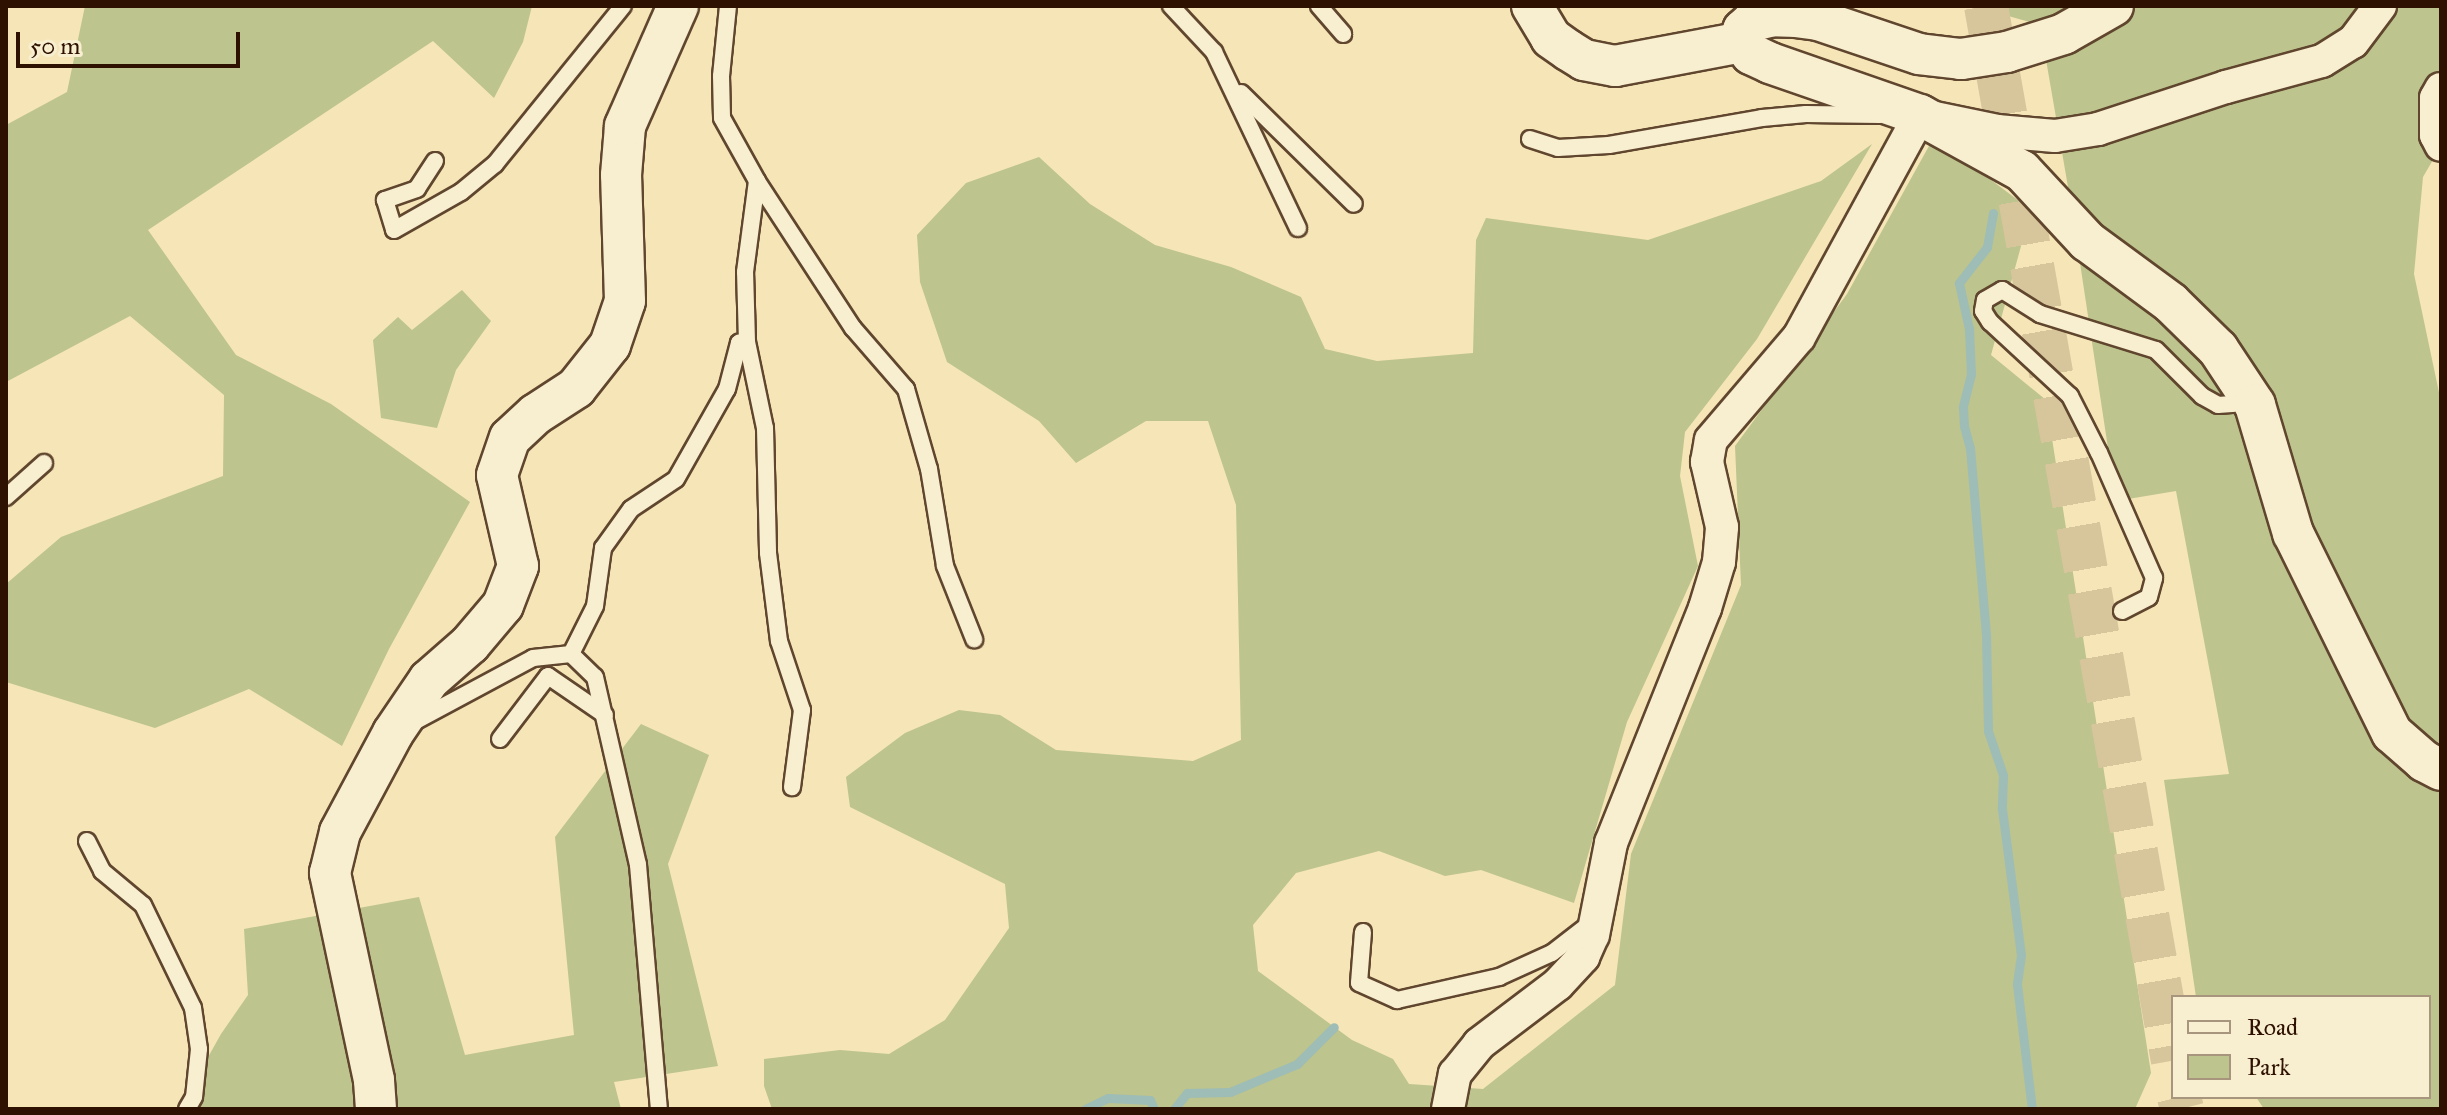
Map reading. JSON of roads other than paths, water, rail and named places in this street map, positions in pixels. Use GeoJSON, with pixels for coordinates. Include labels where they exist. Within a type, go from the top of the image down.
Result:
{"type":"FeatureCollection","features":[{"type":"Feature","properties":{"kind":"street"},"geometry":{"type":"LineString","coordinates":[[376,1109],[374,1080],[330,873],[340,832],[393,733],[429,680],[470,644],[503,605],[518,566],[497,475],[510,438],[536,414],[576,388],[610,345],[625,301],[621,175],[625,126],[678,6]]}},
{"type":"Feature","properties":{"kind":"street"},"geometry":{"type":"LineString","coordinates":[[1532,6],[1551,38],[1584,60],[1615,66],[1742,42]]}},
{"type":"Feature","properties":{"kind":"street"},"geometry":{"type":"LineString","coordinates":[[2113,6],[2064,34],[2007,52],[1961,59],[1919,54],[1818,20],[1773,16],[1753,21],[1743,30],[1742,42],[1751,54],[1770,63],[1920,115],[1997,131],[2055,136],[2098,129],[2226,87],[2322,61],[2353,42],[2380,6]]}},
{"type":"Feature","properties":{"kind":"street"},"geometry":{"type":"LineString","coordinates":[[2441,89],[2436,98],[2436,135],[2441,145]]}},
{"type":"Feature","properties":{"kind":"street"},"geometry":{"type":"LineString","coordinates":[[1920,115],[2022,171],[2087,241],[2171,303],[2218,349],[2249,392],[2293,533],[2392,733],[2441,770]]}},
{"type":"Feature","properties":{"kind":"street"},"geometry":{"type":"LineString","coordinates":[[1448,1109],[1455,1074],[1479,1044],[1558,984],[1575,966],[1593,935],[1611,843],[1705,608],[1719,562],[1722,527],[1707,462],[1711,440],[1799,337],[1920,115]]}},
{"type":"Feature","properties":{"kind":"lane"},"geometry":{"type":"LineString","coordinates":[[435,161],[417,189],[385,200],[394,230],[461,192],[495,164],[623,6]]}},
{"type":"Feature","properties":{"kind":"lane"},"geometry":{"type":"LineString","coordinates":[[728,6],[721,76],[722,118],[757,181],[853,328],[906,389],[929,469],[945,566],[974,639]]}},
{"type":"Feature","properties":{"kind":"lane"},"geometry":{"type":"LineString","coordinates":[[1171,6],[1214,52],[1233,85],[1298,228]]}},
{"type":"Feature","properties":{"kind":"lane"},"geometry":{"type":"LineString","coordinates":[[1319,6],[1343,34]]}},
{"type":"Feature","properties":{"kind":"lane"},"geometry":{"type":"LineString","coordinates":[[1864,18],[1893,45]]}},
{"type":"Feature","properties":{"kind":"lane"},"geometry":{"type":"LineString","coordinates":[[1233,85],[1354,204]]}},
{"type":"Feature","properties":{"kind":"lane"},"geometry":{"type":"LineString","coordinates":[[1530,139],[1558,148],[1609,145],[1806,114],[1920,115]]}},
{"type":"Feature","properties":{"kind":"lane"},"geometry":{"type":"LineString","coordinates":[[757,181],[745,272],[747,342],[765,428],[768,553],[779,641],[802,710],[792,787]]}},
{"type":"Feature","properties":{"kind":"lane"},"geometry":{"type":"LineString","coordinates":[[2122,611],[2149,597],[2154,578],[2099,453],[2070,396],[1990,322],[1983,311],[1985,300],[2002,290],[2040,314],[2156,350],[2202,396],[2218,405],[2232,404],[2249,392]]}},
{"type":"Feature","properties":{"kind":"lane"},"geometry":{"type":"LineString","coordinates":[[571,654],[595,606],[603,548],[631,509],[676,479],[727,389],[739,343],[747,342]]}},
{"type":"Feature","properties":{"kind":"lane"},"geometry":{"type":"LineString","coordinates":[[6,497],[44,463]]}},
{"type":"Feature","properties":{"kind":"lane"},"geometry":{"type":"LineString","coordinates":[[393,733],[533,658],[571,654],[595,677],[638,865],[659,1109]]}},
{"type":"Feature","properties":{"kind":"lane"},"geometry":{"type":"LineString","coordinates":[[500,739],[548,676],[605,715]]}},
{"type":"Feature","properties":{"kind":"lane"},"geometry":{"type":"LineString","coordinates":[[87,841],[102,871],[143,905],[193,1008],[199,1049],[194,1097],[187,1109]]}},
{"type":"Feature","properties":{"kind":"lane"},"geometry":{"type":"LineString","coordinates":[[1363,932],[1359,983],[1397,1000],[1499,977],[1552,953],[1595,920]]}},
{"type":"Feature","properties":{"kind":"waterway"},"geometry":{"type":"LineString","coordinates":[[1993,213],[1987,247],[1959,283],[1969,329],[1971,374],[1963,407],[1970,448],[1986,634],[1988,731],[2003,775],[2002,809],[2021,955],[2017,984],[2032,1109]]}},
{"type":"Feature","properties":{"kind":"waterway"},"geometry":{"type":"LineString","coordinates":[[1174,1109],[1187,1093],[1230,1092],[1297,1064],[1334,1027]]}},
{"type":"Feature","properties":{"kind":"waterway"},"geometry":{"type":"LineString","coordinates":[[1085,1109],[1108,1098],[1150,1100],[1154,1109]]}},
{"type":"Feature","properties":{"kind":"tunnel"},"geometry":{"type":"LineString","coordinates":[[1986,6],[2171,1050]]}},
{"type":"Feature","properties":{"kind":"tunnel"},"geometry":{"type":"LineString","coordinates":[[2180,1099],[2182,1109]]}}]}
